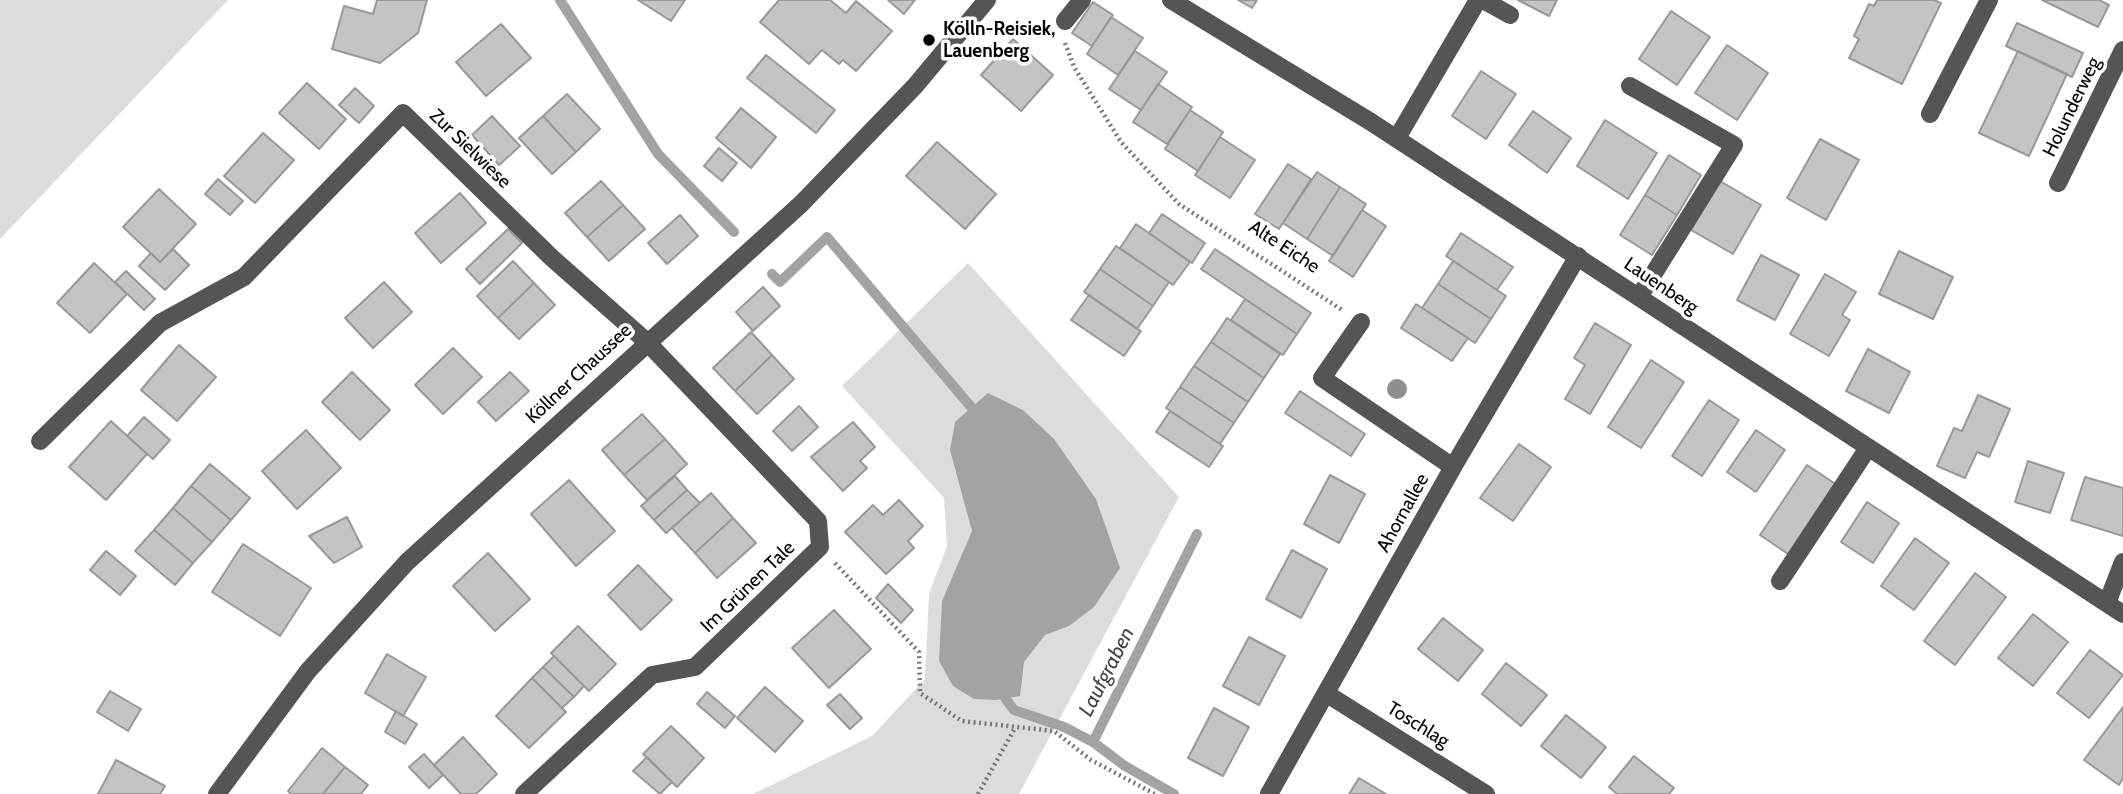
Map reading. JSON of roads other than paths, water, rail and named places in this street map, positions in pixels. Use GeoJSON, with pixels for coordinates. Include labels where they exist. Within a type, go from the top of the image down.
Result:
{"type":"FeatureCollection","features":[{"type":"Feature","properties":{"kind":"street","name":"Köllner Chaussee"},"geometry":{"type":"LineString","coordinates":[[217,794],[308,671],[407,562],[646,341],[801,204],[915,86],[987,0]]}},
{"type":"Feature","properties":{"kind":"street"},"geometry":{"type":"LineString","coordinates":[[1065,21],[1082,0]]}},
{"type":"Feature","properties":{"kind":"street","name":"Lauenberg"},"geometry":{"type":"LineString","coordinates":[[1171,0],[1397,138],[2123,614]]}},
{"type":"Feature","properties":{"kind":"street"},"geometry":{"type":"LineString","coordinates":[[1397,138],[1478,0]]}},
{"type":"Feature","properties":{"kind":"street"},"geometry":{"type":"LineString","coordinates":[[1483,0],[1510,15]]}},
{"type":"Feature","properties":{"kind":"street"},"geometry":{"type":"LineString","coordinates":[[1930,114],[1989,0]]}},
{"type":"Feature","properties":{"kind":"street","name":"Holunderweg"},"geometry":{"type":"LineString","coordinates":[[2058,183],[2123,50]]}},
{"type":"Feature","properties":{"kind":"street"},"geometry":{"type":"LineString","coordinates":[[1630,86],[1734,145],[1639,296]]}},
{"type":"Feature","properties":{"kind":"street","name":"Zur Sielwiese"},"geometry":{"type":"LineString","coordinates":[[40,441],[160,323],[244,277],[403,113],[552,258],[646,341]]}},
{"type":"Feature","properties":{"kind":"street","name":"Ahornallee"},"geometry":{"type":"LineString","coordinates":[[1269,794],[1452,467],[1578,256]]}},
{"type":"Feature","properties":{"kind":"street"},"geometry":{"type":"LineString","coordinates":[[1361,322],[1322,378],[1452,467]]}},
{"type":"Feature","properties":{"kind":"street","name":"Im Grünen Tale"},"geometry":{"type":"LineString","coordinates":[[524,794],[652,675],[695,667],[820,547],[818,521],[646,341]]}},
{"type":"Feature","properties":{"kind":"street"},"geometry":{"type":"LineString","coordinates":[[1780,581],[1868,448]]}},
{"type":"Feature","properties":{"kind":"street"},"geometry":{"type":"LineString","coordinates":[[2107,604],[2123,562]]}},
{"type":"Feature","properties":{"kind":"street","name":"Toschlag"},"geometry":{"type":"LineString","coordinates":[[1327,694],[1486,794]]}},
{"type":"Feature","properties":{"kind":"waterway"},"geometry":{"type":"LineString","coordinates":[[560,0],[658,154],[734,232]]}},
{"type":"Feature","properties":{"kind":"waterway"},"geometry":{"type":"LineString","coordinates":[[772,274],[780,282],[827,237],[972,408]]}},
{"type":"Feature","properties":{"kind":"waterway","name":"Laufgraben"},"geometry":{"type":"LineString","coordinates":[[1174,794],[1125,766],[1093,742],[1197,534]]}},
{"type":"Feature","properties":{"kind":"waterway"},"geometry":{"type":"LineString","coordinates":[[1005,698],[1014,710],[1064,727],[1093,742]]}},
{"type":"Feature","properties":{"kind":"place","name":"Kölln-Reisiek, Lauenberg"},"geometry":{"type":"Point","coordinates":[929,40]}}]}
